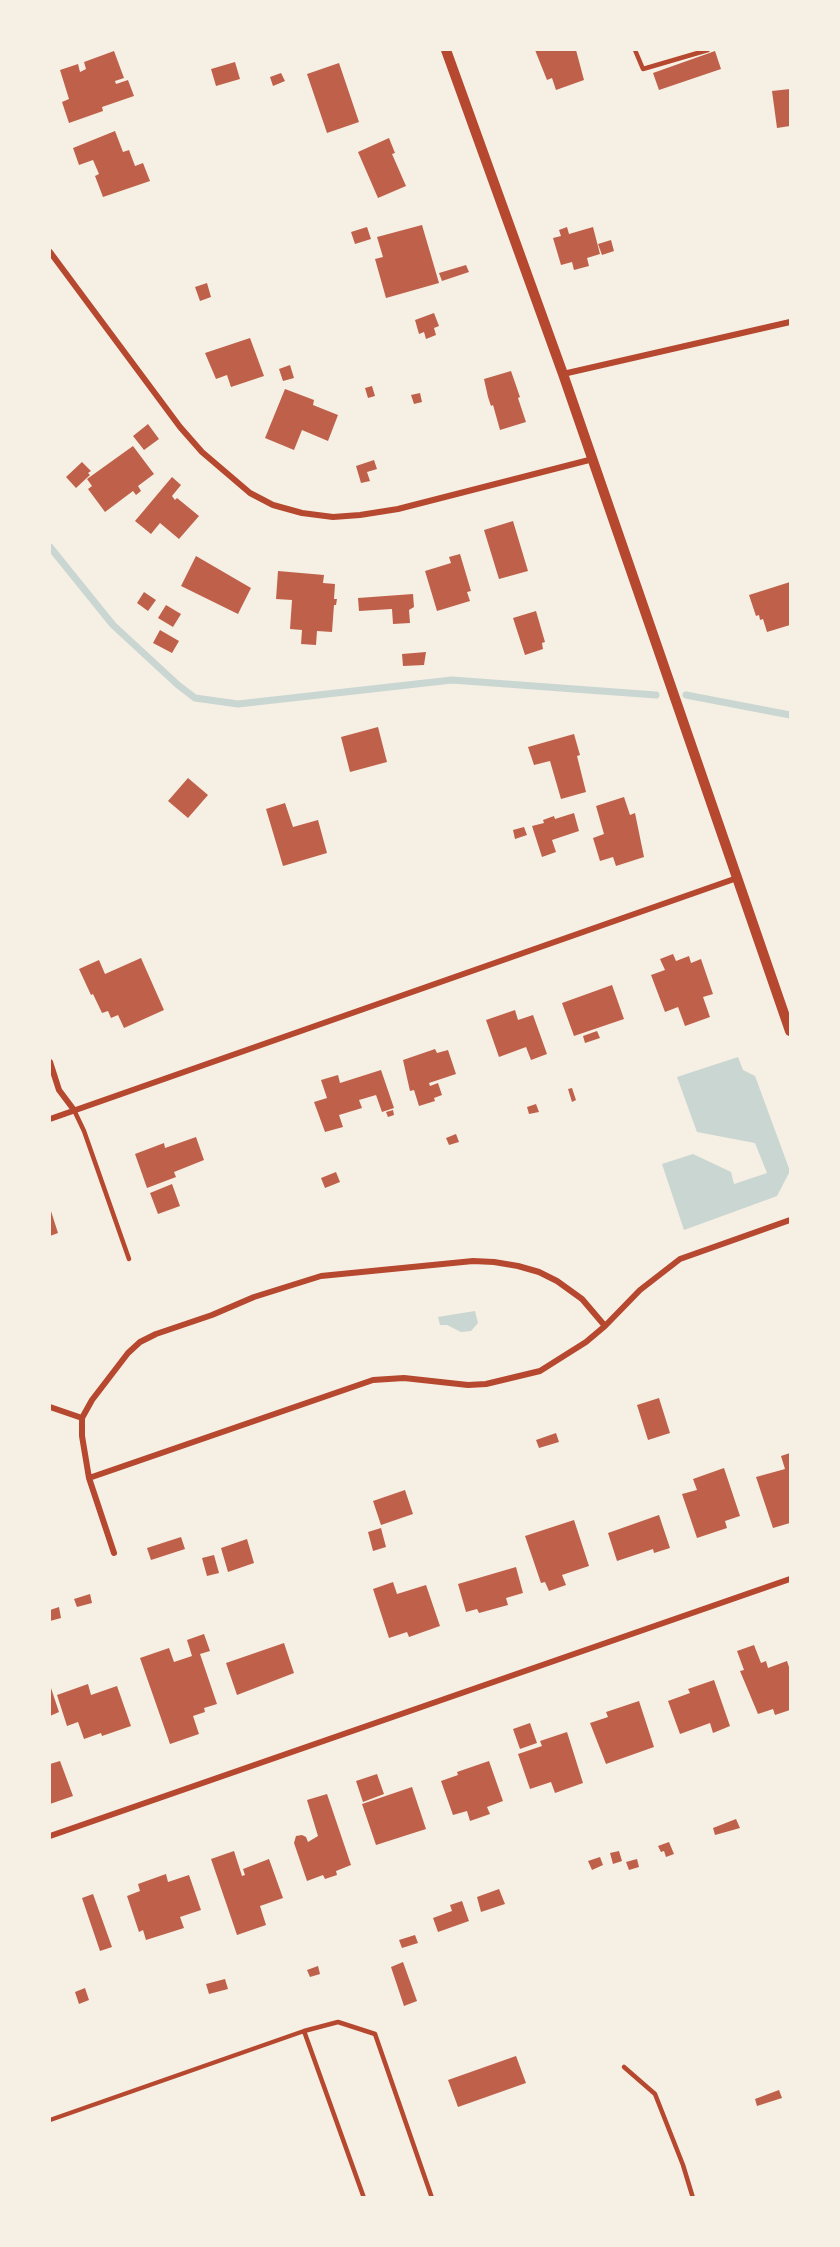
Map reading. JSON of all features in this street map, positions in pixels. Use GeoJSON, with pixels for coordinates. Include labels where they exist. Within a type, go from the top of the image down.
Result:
{"type":"FeatureCollection","features":[{"type":"Feature","properties":{"kind":"street"},"geometry":{"type":"LineString","coordinates":[[446,50],[593,459],[790,1031]]}},
{"type":"Feature","properties":{"kind":"street"},"geometry":{"type":"LineString","coordinates":[[50,252],[180,428],[202,452],[250,493],[273,505],[302,513],[333,517],[360,515],[398,509],[593,459]]}},
{"type":"Feature","properties":{"kind":"street"},"geometry":{"type":"LineString","coordinates":[[563,374],[790,322]]}},
{"type":"Feature","properties":{"kind":"street"},"geometry":{"type":"LineString","coordinates":[[50,1119],[737,878]]}},
{"type":"Feature","properties":{"kind":"street"},"geometry":{"type":"LineString","coordinates":[[50,1062],[59,1090],[74,1110]]}},
{"type":"Feature","properties":{"kind":"street"},"geometry":{"type":"LineString","coordinates":[[88,1478],[373,1380],[404,1378],[468,1385],[522,1377],[540,1371],[586,1342],[640,1290],[680,1259],[790,1221]]}},
{"type":"Feature","properties":{"kind":"street"},"geometry":{"type":"LineString","coordinates":[[114,1553],[88,1478],[82,1418],[114,1369],[140,1342],[156,1334],[212,1316],[254,1297],[321,1276],[473,1262],[494,1262],[539,1272],[582,1299],[605,1326]]}},
{"type":"Feature","properties":{"kind":"street"},"geometry":{"type":"LineString","coordinates":[[50,1407],[82,1418]]}},
{"type":"Feature","properties":{"kind":"street"},"geometry":{"type":"LineString","coordinates":[[50,1836],[790,1579]]}},
{"type":"Feature","properties":{"kind":"lane"},"geometry":{"type":"LineString","coordinates":[[635,50],[643,69],[708,50]]}},
{"type":"Feature","properties":{"kind":"lane"},"geometry":{"type":"LineString","coordinates":[[678,50],[681,57]]}},
{"type":"Feature","properties":{"kind":"lane"},"geometry":{"type":"LineString","coordinates":[[74,1110],[84,1131],[129,1259]]}},
{"type":"Feature","properties":{"kind":"lane"},"geometry":{"type":"LineString","coordinates":[[50,2120],[304,2031],[338,2022],[375,2034],[432,2198]]}},
{"type":"Feature","properties":{"kind":"lane"},"geometry":{"type":"LineString","coordinates":[[304,2031],[364,2198]]}},
{"type":"Feature","properties":{"kind":"lane"},"geometry":{"type":"LineString","coordinates":[[624,2067],[655,2094],[683,2165],[693,2198]]}},
{"type":"Feature","properties":{"kind":"shaded area"},"geometry":{"type":"Polygon","coordinates":[[[738,1057],[743,1070],[755,1076],[790,1171],[777,1196],[684,1230],[662,1164],[693,1154],[731,1172],[734,1184],[767,1173],[755,1143],[697,1132],[677,1077],[738,1057]]]}},
{"type":"Feature","properties":{"kind":"shaded area"},"geometry":{"type":"Polygon","coordinates":[[[475,1311],[478,1323],[471,1331],[461,1332],[447,1325],[440,1325],[438,1317],[475,1311]]]}},
{"type":"Feature","properties":{"kind":"building"},"geometry":{"type":"Polygon","coordinates":[[[535,50],[576,50],[584,80],[556,90],[552,78],[547,80],[535,50]]]}},
{"type":"Feature","properties":{"kind":"building"},"geometry":{"type":"Polygon","coordinates":[[[114,51],[124,78],[115,81],[116,84],[128,80],[134,96],[102,107],[103,111],[69,123],[62,102],[69,99],[60,70],[78,64],[80,72],[86,69],[84,62],[114,51]]]}},
{"type":"Feature","properties":{"kind":"building"},"geometry":{"type":"Polygon","coordinates":[[[715,51],[721,69],[659,90],[653,73],[715,51]]]}},
{"type":"Feature","properties":{"kind":"building"},"geometry":{"type":"Polygon","coordinates":[[[235,62],[240,79],[216,86],[211,69],[235,62]]]}},
{"type":"Feature","properties":{"kind":"building"},"geometry":{"type":"Polygon","coordinates":[[[339,63],[359,122],[327,133],[307,74],[339,63]]]}},
{"type":"Feature","properties":{"kind":"building"},"geometry":{"type":"Polygon","coordinates":[[[281,73],[285,81],[273,86],[270,77],[281,73]]]}},
{"type":"Feature","properties":{"kind":"building"},"geometry":{"type":"Polygon","coordinates":[[[790,89],[790,126],[777,128],[772,91],[790,89]]]}},
{"type":"Feature","properties":{"kind":"building"},"geometry":{"type":"Polygon","coordinates":[[[115,131],[123,152],[129,150],[135,166],[143,163],[150,181],[103,197],[95,176],[99,174],[93,160],[79,165],[73,148],[115,131]]]}},
{"type":"Feature","properties":{"kind":"building"},"geometry":{"type":"Polygon","coordinates":[[[389,138],[395,153],[392,154],[406,186],[378,198],[358,152],[389,138]]]}},
{"type":"Feature","properties":{"kind":"building"},"geometry":{"type":"Polygon","coordinates":[[[422,225],[439,283],[386,298],[375,259],[383,257],[377,237],[422,225]]]}},
{"type":"Feature","properties":{"kind":"building"},"geometry":{"type":"Polygon","coordinates":[[[367,227],[371,239],[355,244],[351,232],[367,227]]]}},
{"type":"Feature","properties":{"kind":"building"},"geometry":{"type":"Polygon","coordinates":[[[567,227],[569,234],[593,227],[600,254],[587,258],[589,266],[574,270],[572,262],[561,265],[553,238],[561,236],[559,230],[567,227]]]}},
{"type":"Feature","properties":{"kind":"building"},"geometry":{"type":"Polygon","coordinates":[[[611,240],[614,251],[602,255],[598,244],[611,240]]]}},
{"type":"Feature","properties":{"kind":"building"},"geometry":{"type":"Polygon","coordinates":[[[466,265],[469,272],[442,281],[439,273],[466,265]]]}},
{"type":"Feature","properties":{"kind":"building"},"geometry":{"type":"Polygon","coordinates":[[[207,283],[211,297],[200,301],[195,287],[207,283]]]}},
{"type":"Feature","properties":{"kind":"building"},"geometry":{"type":"Polygon","coordinates":[[[434,313],[439,326],[434,328],[436,335],[426,339],[424,332],[419,334],[415,320],[434,313]]]}},
{"type":"Feature","properties":{"kind":"building"},"geometry":{"type":"Polygon","coordinates":[[[250,338],[264,376],[231,387],[227,375],[216,379],[205,353],[250,338]]]}},
{"type":"Feature","properties":{"kind":"building"},"geometry":{"type":"Polygon","coordinates":[[[290,365],[294,378],[283,381],[279,369],[290,365]]]}},
{"type":"Feature","properties":{"kind":"building"},"geometry":{"type":"Polygon","coordinates":[[[511,371],[526,422],[500,430],[484,379],[511,371]]]}},
{"type":"Feature","properties":{"kind":"building"},"geometry":{"type":"Polygon","coordinates":[[[372,386],[375,396],[368,398],[365,388],[372,386]]]}},
{"type":"Feature","properties":{"kind":"building"},"geometry":{"type":"Polygon","coordinates":[[[285,389],[314,400],[313,405],[338,415],[328,441],[302,430],[294,450],[265,438],[285,389]]]}},
{"type":"Feature","properties":{"kind":"building"},"geometry":{"type":"Polygon","coordinates":[[[420,393],[422,402],[414,404],[411,395],[420,393]]]}},
{"type":"Feature","properties":{"kind":"building"},"geometry":{"type":"Polygon","coordinates":[[[148,424],[159,439],[144,450],[133,436],[148,424]]]}},
{"type":"Feature","properties":{"kind":"building"},"geometry":{"type":"Polygon","coordinates":[[[133,446],[154,474],[138,486],[141,491],[136,495],[133,491],[105,512],[88,489],[92,486],[87,479],[133,446]]]}},
{"type":"Feature","properties":{"kind":"building"},"geometry":{"type":"Polygon","coordinates":[[[374,460],[377,469],[367,472],[370,481],[361,483],[356,466],[374,460]]]}},
{"type":"Feature","properties":{"kind":"building"},"geometry":{"type":"Polygon","coordinates":[[[82,462],[91,471],[88,473],[90,475],[76,488],[66,477],[82,462]]]}},
{"type":"Feature","properties":{"kind":"building"},"geometry":{"type":"Polygon","coordinates":[[[172,477],[181,485],[172,496],[199,516],[179,539],[160,523],[151,534],[135,521],[172,477]]]}},
{"type":"Feature","properties":{"kind":"building"},"geometry":{"type":"Polygon","coordinates":[[[513,521],[528,571],[499,579],[484,530],[513,521]]]}},
{"type":"Feature","properties":{"kind":"building"},"geometry":{"type":"Polygon","coordinates":[[[460,554],[471,591],[467,592],[470,601],[437,611],[425,571],[451,563],[449,557],[460,554]]]}},
{"type":"Feature","properties":{"kind":"building"},"geometry":{"type":"Polygon","coordinates":[[[196,556],[251,588],[238,614],[181,586],[196,556]]]}},
{"type":"Feature","properties":{"kind":"building"},"geometry":{"type":"Polygon","coordinates":[[[278,571],[324,575],[323,583],[335,584],[334,599],[337,599],[334,605],[332,632],[317,631],[316,645],[301,644],[302,630],[290,629],[292,600],[276,599],[278,571]]]}},
{"type":"Feature","properties":{"kind":"building"},"geometry":{"type":"Polygon","coordinates":[[[790,582],[790,625],[767,632],[763,619],[760,620],[759,615],[756,616],[749,595],[790,582]]]}},
{"type":"Feature","properties":{"kind":"building"},"geometry":{"type":"Polygon","coordinates":[[[144,592],[156,600],[148,611],[137,603],[144,592]]]}},
{"type":"Feature","properties":{"kind":"building"},"geometry":{"type":"Polygon","coordinates":[[[413,594],[414,607],[409,610],[410,623],[393,624],[392,609],[359,611],[358,598],[413,594]]]}},
{"type":"Feature","properties":{"kind":"building"},"geometry":{"type":"Polygon","coordinates":[[[166,605],[181,614],[173,627],[158,618],[166,605]]]}},
{"type":"Feature","properties":{"kind":"building"},"geometry":{"type":"Polygon","coordinates":[[[536,611],[545,642],[542,643],[543,649],[525,655],[513,618],[536,611]]]}},
{"type":"Feature","properties":{"kind":"building"},"geometry":{"type":"Polygon","coordinates":[[[160,630],[179,641],[172,653],[153,643],[160,630]]]}},
{"type":"Feature","properties":{"kind":"building"},"geometry":{"type":"Polygon","coordinates":[[[426,652],[424,665],[403,666],[402,654],[426,652]]]}},
{"type":"Feature","properties":{"kind":"building"},"geometry":{"type":"Polygon","coordinates":[[[378,727],[387,762],[350,772],[341,737],[378,727]]]}},
{"type":"Feature","properties":{"kind":"building"},"geometry":{"type":"Polygon","coordinates":[[[574,734],[586,792],[561,799],[550,761],[534,765],[528,747],[574,734]]]}},
{"type":"Feature","properties":{"kind":"building"},"geometry":{"type":"Polygon","coordinates":[[[188,778],[208,795],[188,818],[168,801],[188,778]]]}},
{"type":"Feature","properties":{"kind":"building"},"geometry":{"type":"Polygon","coordinates":[[[624,797],[630,815],[635,813],[644,857],[616,866],[613,857],[600,861],[593,838],[604,834],[596,806],[624,797]]]}},
{"type":"Feature","properties":{"kind":"building"},"geometry":{"type":"Polygon","coordinates":[[[285,803],[293,827],[318,820],[327,853],[283,866],[266,809],[285,803]]]}},
{"type":"Feature","properties":{"kind":"building"},"geometry":{"type":"Polygon","coordinates":[[[574,813],[579,831],[552,840],[556,852],[542,857],[532,826],[544,823],[543,820],[554,816],[555,819],[574,813]]]}},
{"type":"Feature","properties":{"kind":"building"},"geometry":{"type":"Polygon","coordinates":[[[524,827],[527,835],[515,839],[513,830],[524,827]]]}},
{"type":"Feature","properties":{"kind":"building"},"geometry":{"type":"Polygon","coordinates":[[[673,954],[676,961],[689,956],[691,963],[701,959],[713,994],[703,997],[710,1017],[685,1026],[678,1007],[665,1012],[651,975],[665,970],[660,959],[673,954]]]}},
{"type":"Feature","properties":{"kind":"building"},"geometry":{"type":"Polygon","coordinates":[[[141,958],[164,1010],[124,1028],[118,1015],[111,1018],[108,1011],[102,1013],[79,969],[99,960],[105,974],[141,958]]]}},
{"type":"Feature","properties":{"kind":"building"},"geometry":{"type":"Polygon","coordinates":[[[612,985],[624,1019],[574,1036],[562,1003],[612,985]]]}},
{"type":"Feature","properties":{"kind":"building"},"geometry":{"type":"Polygon","coordinates":[[[515,1010],[518,1020],[533,1015],[547,1054],[531,1060],[526,1047],[499,1057],[486,1020],[515,1010]]]}},
{"type":"Feature","properties":{"kind":"building"},"geometry":{"type":"Polygon","coordinates":[[[597,1031],[600,1038],[585,1043],[583,1036],[597,1031]]]}},
{"type":"Feature","properties":{"kind":"building"},"geometry":{"type":"Polygon","coordinates":[[[435,1049],[437,1053],[448,1050],[456,1074],[429,1083],[430,1086],[438,1083],[442,1095],[434,1098],[435,1101],[419,1106],[414,1090],[410,1091],[403,1060],[435,1049]]]}},
{"type":"Feature","properties":{"kind":"building"},"geometry":{"type":"Polygon","coordinates":[[[381,1070],[394,1108],[382,1112],[376,1095],[359,1100],[362,1108],[339,1115],[343,1127],[325,1132],[314,1102],[327,1098],[321,1080],[338,1075],[340,1083],[381,1070]]]}},
{"type":"Feature","properties":{"kind":"building"},"geometry":{"type":"Polygon","coordinates":[[[572,1088],[576,1100],[572,1102],[568,1089],[572,1088]]]}},
{"type":"Feature","properties":{"kind":"building"},"geometry":{"type":"Polygon","coordinates":[[[536,1104],[539,1112],[529,1114],[527,1107],[536,1104]]]}},
{"type":"Feature","properties":{"kind":"building"},"geometry":{"type":"Polygon","coordinates":[[[393,1110],[394,1115],[388,1117],[386,1112],[393,1110]]]}},
{"type":"Feature","properties":{"kind":"building"},"geometry":{"type":"Polygon","coordinates":[[[456,1134],[459,1142],[449,1145],[446,1138],[456,1134]]]}},
{"type":"Feature","properties":{"kind":"building"},"geometry":{"type":"Polygon","coordinates":[[[196,1137],[204,1160],[174,1172],[176,1177],[147,1188],[135,1154],[164,1143],[165,1148],[196,1137]]]}},
{"type":"Feature","properties":{"kind":"building"},"geometry":{"type":"Polygon","coordinates":[[[336,1172],[340,1182],[325,1188],[321,1178],[336,1172]]]}},
{"type":"Feature","properties":{"kind":"building"},"geometry":{"type":"Polygon","coordinates":[[[172,1184],[180,1206],[158,1214],[150,1193],[172,1184]]]}},
{"type":"Feature","properties":{"kind":"building"},"geometry":{"type":"Polygon","coordinates":[[[50,1208],[58,1233],[50,1236],[50,1208]]]}},
{"type":"Feature","properties":{"kind":"building"},"geometry":{"type":"Polygon","coordinates":[[[659,1398],[670,1433],[648,1440],[637,1405],[659,1398]]]}},
{"type":"Feature","properties":{"kind":"building"},"geometry":{"type":"Polygon","coordinates":[[[556,1433],[559,1442],[539,1448],[536,1440],[556,1433]]]}},
{"type":"Feature","properties":{"kind":"building"},"geometry":{"type":"Polygon","coordinates":[[[790,1453],[790,1523],[773,1528],[756,1477],[785,1469],[781,1456],[790,1453]]]}},
{"type":"Feature","properties":{"kind":"building"},"geometry":{"type":"Polygon","coordinates":[[[724,1468],[740,1516],[725,1521],[727,1528],[697,1538],[682,1494],[697,1490],[693,1479],[724,1468]]]}},
{"type":"Feature","properties":{"kind":"building"},"geometry":{"type":"Polygon","coordinates":[[[405,1490],[413,1514],[381,1525],[373,1501],[405,1490]]]}},
{"type":"Feature","properties":{"kind":"building"},"geometry":{"type":"Polygon","coordinates":[[[659,1515],[670,1548],[654,1553],[653,1549],[617,1561],[608,1533],[659,1515]]]}},
{"type":"Feature","properties":{"kind":"building"},"geometry":{"type":"Polygon","coordinates":[[[574,1520],[589,1566],[562,1575],[566,1585],[549,1591],[545,1582],[541,1583],[525,1536],[574,1520]]]}},
{"type":"Feature","properties":{"kind":"building"},"geometry":{"type":"Polygon","coordinates":[[[381,1528],[386,1547],[373,1551],[368,1532],[381,1528]]]}},
{"type":"Feature","properties":{"kind":"building"},"geometry":{"type":"Polygon","coordinates":[[[181,1537],[185,1549],[151,1560],[147,1548],[181,1537]]]}},
{"type":"Feature","properties":{"kind":"building"},"geometry":{"type":"Polygon","coordinates":[[[247,1539],[254,1563],[228,1572],[221,1548],[247,1539]]]}},
{"type":"Feature","properties":{"kind":"building"},"geometry":{"type":"Polygon","coordinates":[[[214,1555],[219,1573],[207,1576],[202,1558],[214,1555]]]}},
{"type":"Feature","properties":{"kind":"building"},"geometry":{"type":"Polygon","coordinates":[[[516,1567],[523,1593],[506,1598],[508,1605],[479,1613],[477,1609],[466,1612],[458,1584],[516,1567]]]}},
{"type":"Feature","properties":{"kind":"building"},"geometry":{"type":"Polygon","coordinates":[[[393,1582],[397,1594],[426,1585],[440,1626],[409,1637],[407,1632],[389,1638],[373,1589],[393,1582]]]}},
{"type":"Feature","properties":{"kind":"building"},"geometry":{"type":"Polygon","coordinates":[[[90,1594],[92,1603],[77,1607],[74,1599],[90,1594]]]}},
{"type":"Feature","properties":{"kind":"building"},"geometry":{"type":"Polygon","coordinates":[[[59,1607],[61,1618],[50,1621],[50,1610],[59,1607]]]}},
{"type":"Feature","properties":{"kind":"building"},"geometry":{"type":"Polygon","coordinates":[[[204,1634],[210,1651],[200,1654],[217,1704],[204,1708],[205,1712],[193,1716],[199,1734],[170,1744],[140,1658],[169,1648],[174,1662],[192,1656],[187,1640],[204,1634]]]}},
{"type":"Feature","properties":{"kind":"building"},"geometry":{"type":"Polygon","coordinates":[[[284,1643],[294,1673],[237,1695],[226,1663],[284,1643]]]}},
{"type":"Feature","properties":{"kind":"building"},"geometry":{"type":"Polygon","coordinates":[[[754,1645],[761,1663],[766,1661],[768,1668],[787,1661],[790,1670],[790,1710],[775,1715],[773,1709],[758,1714],[740,1671],[744,1670],[737,1651],[754,1645]]]}},
{"type":"Feature","properties":{"kind":"building"},"geometry":{"type":"Polygon","coordinates":[[[714,1680],[730,1726],[713,1733],[710,1723],[680,1734],[668,1701],[690,1693],[688,1689],[714,1680]]]}},
{"type":"Feature","properties":{"kind":"building"},"geometry":{"type":"Polygon","coordinates":[[[88,1684],[91,1695],[117,1686],[131,1726],[102,1736],[101,1733],[84,1739],[78,1722],[67,1726],[57,1695],[88,1684]]]}},
{"type":"Feature","properties":{"kind":"building"},"geometry":{"type":"Polygon","coordinates":[[[50,1685],[59,1712],[50,1716],[50,1685]]]}},
{"type":"Feature","properties":{"kind":"building"},"geometry":{"type":"Polygon","coordinates":[[[639,1701],[654,1747],[606,1764],[590,1723],[608,1717],[606,1712],[639,1701]]]}},
{"type":"Feature","properties":{"kind":"building"},"geometry":{"type":"Polygon","coordinates":[[[530,1723],[537,1743],[520,1749],[513,1729],[530,1723]]]}},
{"type":"Feature","properties":{"kind":"building"},"geometry":{"type":"Polygon","coordinates":[[[567,1732],[583,1783],[555,1793],[551,1782],[530,1789],[518,1754],[542,1746],[540,1741],[567,1732]]]}},
{"type":"Feature","properties":{"kind":"building"},"geometry":{"type":"Polygon","coordinates":[[[60,1761],[73,1796],[50,1804],[50,1764],[60,1761]]]}},
{"type":"Feature","properties":{"kind":"building"},"geometry":{"type":"Polygon","coordinates":[[[489,1761],[503,1801],[487,1807],[490,1814],[470,1821],[467,1811],[453,1815],[441,1781],[458,1775],[457,1772],[489,1761]]]}},
{"type":"Feature","properties":{"kind":"building"},"geometry":{"type":"Polygon","coordinates":[[[377,1774],[384,1794],[363,1802],[356,1781],[377,1774]]]}},
{"type":"Feature","properties":{"kind":"building"},"geometry":{"type":"Polygon","coordinates":[[[412,1787],[426,1829],[376,1845],[362,1804],[412,1787]]]}},
{"type":"Feature","properties":{"kind":"building"},"geometry":{"type":"Polygon","coordinates":[[[327,1794],[351,1865],[336,1871],[337,1875],[325,1879],[323,1875],[307,1881],[294,1843],[296,1836],[306,1837],[308,1842],[318,1836],[307,1800],[327,1794]]]}},
{"type":"Feature","properties":{"kind":"building"},"geometry":{"type":"Polygon","coordinates":[[[736,1819],[740,1828],[715,1835],[713,1828],[736,1819]]]}},
{"type":"Feature","properties":{"kind":"building"},"geometry":{"type":"Polygon","coordinates":[[[669,1842],[674,1854],[666,1857],[664,1851],[661,1852],[658,1846],[669,1842]]]}},
{"type":"Feature","properties":{"kind":"building"},"geometry":{"type":"Polygon","coordinates":[[[234,1851],[242,1876],[245,1875],[243,1869],[269,1859],[283,1898],[260,1906],[266,1925],[237,1935],[211,1859],[234,1851]]]}},
{"type":"Feature","properties":{"kind":"building"},"geometry":{"type":"Polygon","coordinates":[[[619,1851],[622,1861],[613,1864],[610,1853],[619,1851]]]}},
{"type":"Feature","properties":{"kind":"building"},"geometry":{"type":"Polygon","coordinates":[[[600,1857],[603,1865],[592,1870],[588,1861],[600,1857]]]}},
{"type":"Feature","properties":{"kind":"building"},"geometry":{"type":"Polygon","coordinates":[[[637,1859],[639,1867],[629,1870],[626,1862],[637,1859]]]}},
{"type":"Feature","properties":{"kind":"building"},"geometry":{"type":"Polygon","coordinates":[[[166,1874],[168,1882],[189,1875],[201,1910],[180,1917],[184,1928],[146,1940],[143,1930],[139,1932],[127,1896],[140,1891],[138,1884],[166,1874]]]}},
{"type":"Feature","properties":{"kind":"building"},"geometry":{"type":"Polygon","coordinates":[[[499,1889],[505,1904],[481,1912],[477,1897],[499,1889]]]}},
{"type":"Feature","properties":{"kind":"building"},"geometry":{"type":"Polygon","coordinates":[[[93,1894],[112,1947],[100,1951],[82,1898],[93,1894]]]}},
{"type":"Feature","properties":{"kind":"building"},"geometry":{"type":"Polygon","coordinates":[[[462,1901],[469,1921],[438,1932],[433,1918],[452,1911],[450,1905],[462,1901]]]}},
{"type":"Feature","properties":{"kind":"building"},"geometry":{"type":"Polygon","coordinates":[[[415,1935],[418,1943],[402,1948],[399,1940],[415,1935]]]}},
{"type":"Feature","properties":{"kind":"building"},"geometry":{"type":"Polygon","coordinates":[[[403,1962],[417,2001],[404,2006],[391,1967],[403,1962]]]}},
{"type":"Feature","properties":{"kind":"building"},"geometry":{"type":"Polygon","coordinates":[[[318,1966],[320,1974],[310,1977],[307,1970],[318,1966]]]}},
{"type":"Feature","properties":{"kind":"building"},"geometry":{"type":"Polygon","coordinates":[[[225,1979],[228,1989],[209,1994],[206,1984],[225,1979]]]}},
{"type":"Feature","properties":{"kind":"building"},"geometry":{"type":"Polygon","coordinates":[[[85,1988],[89,2000],[79,2004],[75,1992],[85,1988]]]}},
{"type":"Feature","properties":{"kind":"building"},"geometry":{"type":"Polygon","coordinates":[[[516,2056],[526,2083],[458,2107],[448,2080],[516,2056]]]}},
{"type":"Feature","properties":{"kind":"building"},"geometry":{"type":"Polygon","coordinates":[[[779,2090],[782,2098],[757,2106],[755,2099],[779,2090]]]}},
{"type":"Feature","properties":{"kind":"waterway"},"geometry":{"type":"LineString","coordinates":[[50,547],[113,625],[195,698],[238,704],[452,680],[656,695]]}},
{"type":"Feature","properties":{"kind":"waterway"},"geometry":{"type":"LineString","coordinates":[[686,695],[790,715]]}}]}
